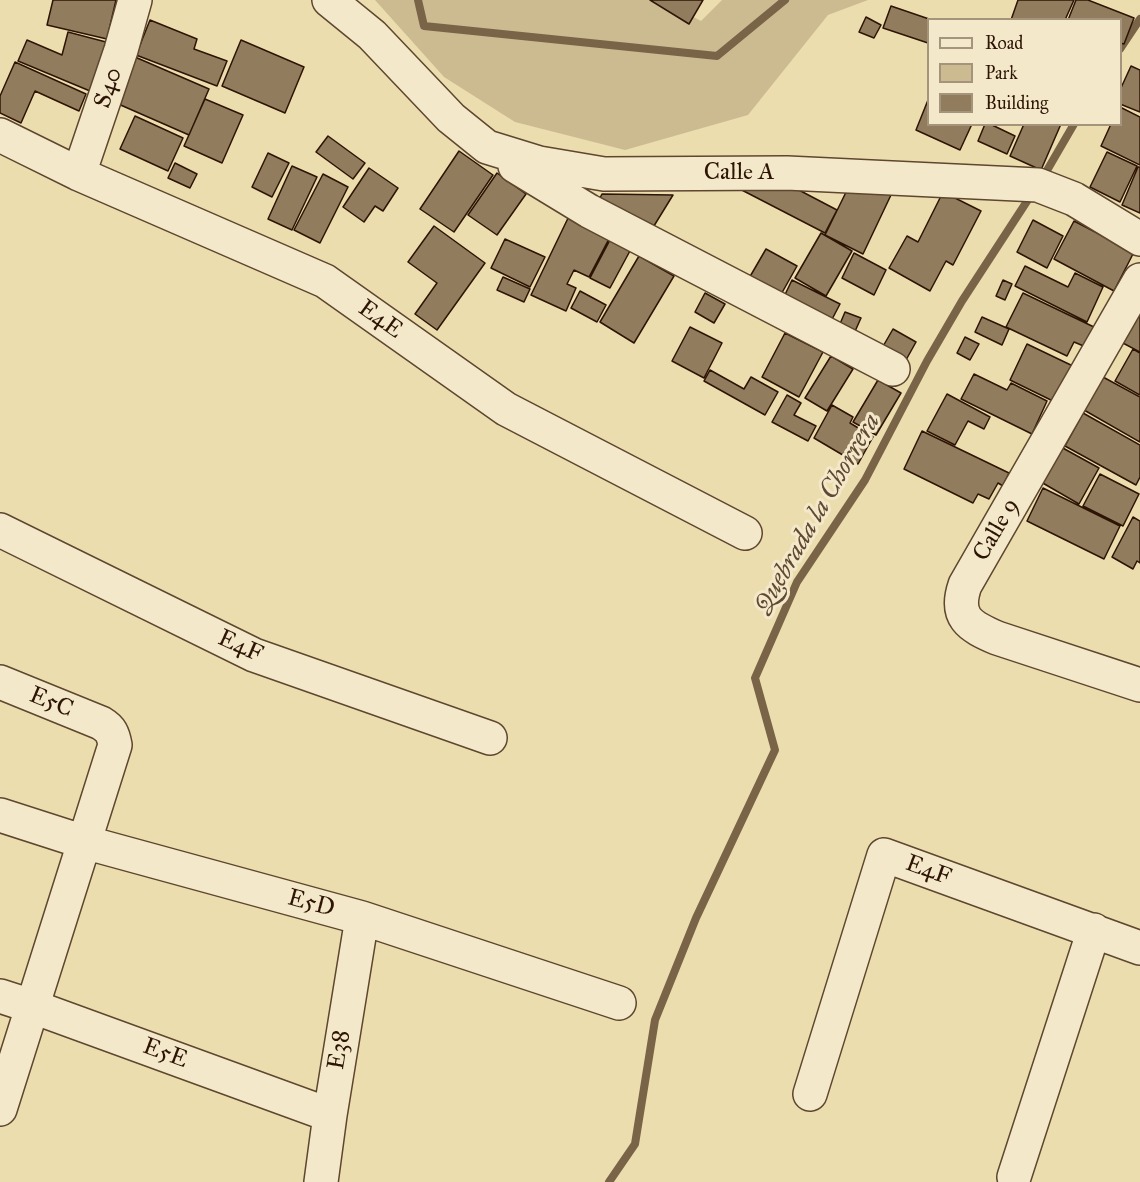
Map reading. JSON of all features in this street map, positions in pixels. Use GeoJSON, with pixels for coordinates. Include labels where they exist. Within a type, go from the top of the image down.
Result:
{"type":"FeatureCollection","features":[{"type":"Feature","properties":{"kind":"street","name":"S40"},"geometry":{"type":"LineString","coordinates":[[79,174],[121,51],[135,0]]}},
{"type":"Feature","properties":{"kind":"street","name":"Calle A"},"geometry":{"type":"LineString","coordinates":[[329,0],[372,35],[451,118],[487,147],[539,164],[604,174],[787,172],[1035,185],[1074,199],[1140,239]]}},
{"type":"Feature","properties":{"kind":"street","name":"E4E"},"geometry":{"type":"LineString","coordinates":[[0,135],[79,174],[326,281],[506,409],[745,532]]}},
{"type":"Feature","properties":{"kind":"street"},"geometry":{"type":"LineString","coordinates":[[487,147],[589,211],[893,369]]}},
{"type":"Feature","properties":{"kind":"street","name":"Calle 9"},"geometry":{"type":"LineString","coordinates":[[1140,280],[965,585],[960,600],[961,611],[980,631],[1140,685]]}},
{"type":"Feature","properties":{"kind":"street","name":"E4F"},"geometry":{"type":"LineString","coordinates":[[0,530],[254,655],[490,738]]}},
{"type":"Feature","properties":{"kind":"street","name":"E5C"},"geometry":{"type":"LineString","coordinates":[[0,682],[101,723],[114,736],[114,745],[84,842]]}},
{"type":"Feature","properties":{"kind":"street","name":"E5D"},"geometry":{"type":"LineString","coordinates":[[0,815],[84,842],[362,918],[619,1003]]}},
{"type":"Feature","properties":{"kind":"street"},"geometry":{"type":"LineString","coordinates":[[0,1109],[84,842]]}},
{"type":"Feature","properties":{"kind":"street","name":"E4F"},"geometry":{"type":"LineString","coordinates":[[810,1094],[884,855],[1140,948]]}},
{"type":"Feature","properties":{"kind":"street","name":"E38"},"geometry":{"type":"LineString","coordinates":[[321,1182],[362,918]]}},
{"type":"Feature","properties":{"kind":"street"},"geometry":{"type":"LineString","coordinates":[[1014,1177],[1094,930]]}},
{"type":"Feature","properties":{"kind":"street","name":"E5E"},"geometry":{"type":"LineString","coordinates":[[0,996],[330,1115]]}},
{"type":"Feature","properties":{"kind":"green space"},"geometry":{"type":"Polygon","coordinates":[[[375,0],[662,0],[701,21],[722,0],[868,0],[828,15],[748,115],[625,150],[515,122],[444,77],[375,0]]]}},
{"type":"Feature","properties":{"kind":"building"},"geometry":{"type":"Polygon","coordinates":[[[53,0],[116,0],[107,39],[47,25],[53,0]]]}},
{"type":"Feature","properties":{"kind":"building"},"geometry":{"type":"Polygon","coordinates":[[[650,0],[703,0],[689,24],[650,0]]]}},
{"type":"Feature","properties":{"kind":"building"},"geometry":{"type":"Polygon","coordinates":[[[1018,0],[1074,0],[1066,18],[1012,18],[1018,0]]]}},
{"type":"Feature","properties":{"kind":"building"},"geometry":{"type":"Polygon","coordinates":[[[1076,0],[1088,0],[1134,18],[1124,44],[1122,44],[1122,18],[1069,18],[1076,0]]]}},
{"type":"Feature","properties":{"kind":"building"},"geometry":{"type":"Polygon","coordinates":[[[891,6],[927,18],[927,43],[883,28],[891,6]]]}},
{"type":"Feature","properties":{"kind":"building"},"geometry":{"type":"Polygon","coordinates":[[[866,17],[881,25],[874,38],[859,32],[866,17]]]}},
{"type":"Feature","properties":{"kind":"building"},"geometry":{"type":"Polygon","coordinates":[[[150,20],[197,39],[194,49],[227,61],[217,86],[136,55],[150,20]]]}},
{"type":"Feature","properties":{"kind":"building"},"geometry":{"type":"Polygon","coordinates":[[[68,32],[106,42],[99,70],[90,91],[18,61],[27,40],[62,55],[68,32]]]}},
{"type":"Feature","properties":{"kind":"building"},"geometry":{"type":"Polygon","coordinates":[[[241,40],[304,67],[285,113],[222,86],[241,40]]]}},
{"type":"Feature","properties":{"kind":"building"},"geometry":{"type":"Polygon","coordinates":[[[135,57],[209,89],[189,135],[116,103],[135,57]]]}},
{"type":"Feature","properties":{"kind":"building"},"geometry":{"type":"Polygon","coordinates":[[[15,62],[86,94],[79,111],[35,91],[21,123],[0,113],[0,96],[15,62]]]}},
{"type":"Feature","properties":{"kind":"building"},"geometry":{"type":"Polygon","coordinates":[[[1131,66],[1140,70],[1140,112],[1122,105],[1122,86],[1131,66]]]}},
{"type":"Feature","properties":{"kind":"building"},"geometry":{"type":"Polygon","coordinates":[[[205,99],[243,115],[222,163],[184,146],[205,99]]]}},
{"type":"Feature","properties":{"kind":"building"},"geometry":{"type":"Polygon","coordinates":[[[927,102],[927,126],[971,126],[960,150],[916,130],[927,102]]]}},
{"type":"Feature","properties":{"kind":"building"},"geometry":{"type":"Polygon","coordinates":[[[1122,108],[1140,117],[1140,165],[1101,146],[1110,126],[1122,126],[1122,108]]]}},
{"type":"Feature","properties":{"kind":"building"},"geometry":{"type":"Polygon","coordinates":[[[135,116],[183,138],[168,171],[120,149],[135,116]]]}},
{"type":"Feature","properties":{"kind":"building"},"geometry":{"type":"Polygon","coordinates":[[[984,126],[994,126],[1015,136],[1007,154],[978,141],[984,126]]]}},
{"type":"Feature","properties":{"kind":"building"},"geometry":{"type":"Polygon","coordinates":[[[1023,126],[1060,126],[1041,170],[1010,156],[1023,126]]]}},
{"type":"Feature","properties":{"kind":"building"},"geometry":{"type":"Polygon","coordinates":[[[328,136],[365,163],[353,179],[316,152],[328,136]]]}},
{"type":"Feature","properties":{"kind":"building"},"geometry":{"type":"Polygon","coordinates":[[[459,151],[493,175],[454,232],[420,209],[459,151]]]}},
{"type":"Feature","properties":{"kind":"building"},"geometry":{"type":"Polygon","coordinates":[[[1107,152],[1137,166],[1120,202],[1090,187],[1107,152]]]}},
{"type":"Feature","properties":{"kind":"building"},"geometry":{"type":"Polygon","coordinates":[[[268,153],[289,163],[272,197],[252,187],[268,153]]]}},
{"type":"Feature","properties":{"kind":"building"},"geometry":{"type":"Polygon","coordinates":[[[175,163],[197,174],[190,188],[168,178],[175,163]]]}},
{"type":"Feature","properties":{"kind":"building"},"geometry":{"type":"Polygon","coordinates":[[[292,166],[317,177],[292,230],[268,219],[292,166]]]}},
{"type":"Feature","properties":{"kind":"building"},"geometry":{"type":"Polygon","coordinates":[[[1138,167],[1140,167],[1140,213],[1122,205],[1138,167]]]}},
{"type":"Feature","properties":{"kind":"building"},"geometry":{"type":"Polygon","coordinates":[[[369,168],[398,188],[383,211],[375,206],[364,222],[343,207],[369,168]]]}},
{"type":"Feature","properties":{"kind":"building"},"geometry":{"type":"Polygon","coordinates":[[[497,173],[526,194],[497,235],[468,215],[497,173]]]}},
{"type":"Feature","properties":{"kind":"building"},"geometry":{"type":"Polygon","coordinates":[[[323,174],[348,187],[320,243],[294,230],[323,174]]]}},
{"type":"Feature","properties":{"kind":"building"},"geometry":{"type":"Polygon","coordinates":[[[774,177],[837,210],[825,233],[734,186],[774,177]]]}},
{"type":"Feature","properties":{"kind":"building"},"geometry":{"type":"Polygon","coordinates":[[[851,182],[874,187],[891,195],[863,254],[825,235],[851,182]]]}},
{"type":"Feature","properties":{"kind":"building"},"geometry":{"type":"Polygon","coordinates":[[[943,192],[981,211],[953,265],[946,261],[930,291],[889,268],[907,236],[918,242],[943,192]]]}},
{"type":"Feature","properties":{"kind":"building"},"geometry":{"type":"Polygon","coordinates":[[[602,194],[673,195],[649,234],[595,207],[602,194]]]}},
{"type":"Feature","properties":{"kind":"building"},"geometry":{"type":"Polygon","coordinates":[[[570,214],[611,235],[589,277],[574,270],[567,284],[576,288],[566,311],[531,295],[570,214]]]}},
{"type":"Feature","properties":{"kind":"building"},"geometry":{"type":"Polygon","coordinates":[[[1033,220],[1063,236],[1047,268],[1017,252],[1033,220]]]}},
{"type":"Feature","properties":{"kind":"building"},"geometry":{"type":"Polygon","coordinates":[[[1074,221],[1134,252],[1114,291],[1054,259],[1074,221]]]}},
{"type":"Feature","properties":{"kind":"building"},"geometry":{"type":"Polygon","coordinates":[[[434,226],[485,263],[437,330],[415,314],[437,283],[408,262],[434,226]]]}},
{"type":"Feature","properties":{"kind":"building"},"geometry":{"type":"Polygon","coordinates":[[[821,233],[852,251],[826,296],[795,278],[821,233]]]}},
{"type":"Feature","properties":{"kind":"building"},"geometry":{"type":"Polygon","coordinates":[[[611,238],[631,249],[610,288],[590,278],[611,238]]]}},
{"type":"Feature","properties":{"kind":"building"},"geometry":{"type":"Polygon","coordinates":[[[505,239],[545,257],[530,287],[491,268],[505,239]]]}},
{"type":"Feature","properties":{"kind":"building"},"geometry":{"type":"Polygon","coordinates":[[[766,249],[797,266],[779,298],[748,280],[766,249]]]}},
{"type":"Feature","properties":{"kind":"building"},"geometry":{"type":"Polygon","coordinates":[[[854,253],[886,270],[874,295],[842,278],[854,253]]]}},
{"type":"Feature","properties":{"kind":"building"},"geometry":{"type":"Polygon","coordinates":[[[639,256],[674,276],[634,343],[600,322],[639,256]]]}},
{"type":"Feature","properties":{"kind":"building"},"geometry":{"type":"Polygon","coordinates":[[[1025,266],[1068,287],[1075,273],[1103,287],[1087,322],[1015,286],[1025,266]]]}},
{"type":"Feature","properties":{"kind":"building"},"geometry":{"type":"Polygon","coordinates":[[[503,277],[530,289],[524,302],[497,290],[503,277]]]}},
{"type":"Feature","properties":{"kind":"building"},"geometry":{"type":"Polygon","coordinates":[[[792,280],[840,304],[828,327],[781,303],[792,280]]]}},
{"type":"Feature","properties":{"kind":"building"},"geometry":{"type":"Polygon","coordinates":[[[1003,280],[1012,284],[1005,300],[996,296],[1003,280]]]}},
{"type":"Feature","properties":{"kind":"building"},"geometry":{"type":"Polygon","coordinates":[[[580,291],[606,305],[597,322],[571,308],[580,291]]]}},
{"type":"Feature","properties":{"kind":"building"},"geometry":{"type":"Polygon","coordinates":[[[705,293],[725,304],[714,323],[695,312],[705,293]]]}},
{"type":"Feature","properties":{"kind":"building"},"geometry":{"type":"Polygon","coordinates":[[[1023,293],[1096,328],[1086,347],[1074,342],[1067,356],[1006,327],[1023,293]]]}},
{"type":"Feature","properties":{"kind":"building"},"geometry":{"type":"Polygon","coordinates":[[[1140,307],[1140,352],[1121,342],[1140,307]]]}},
{"type":"Feature","properties":{"kind":"building"},"geometry":{"type":"Polygon","coordinates":[[[845,312],[861,318],[852,338],[837,331],[845,312]]]}},
{"type":"Feature","properties":{"kind":"building"},"geometry":{"type":"Polygon","coordinates":[[[982,317],[1009,329],[1002,345],[975,332],[982,317]]]}},
{"type":"Feature","properties":{"kind":"building"},"geometry":{"type":"Polygon","coordinates":[[[690,327],[722,343],[704,378],[672,361],[690,327]]]}},
{"type":"Feature","properties":{"kind":"building"},"geometry":{"type":"Polygon","coordinates":[[[893,329],[916,342],[901,369],[878,355],[893,329]]]}},
{"type":"Feature","properties":{"kind":"building"},"geometry":{"type":"Polygon","coordinates":[[[785,333],[823,352],[799,397],[762,377],[785,333]]]}},
{"type":"Feature","properties":{"kind":"building"},"geometry":{"type":"Polygon","coordinates":[[[965,337],[979,344],[970,360],[957,353],[965,337]]]}},
{"type":"Feature","properties":{"kind":"building"},"geometry":{"type":"Polygon","coordinates":[[[1027,344],[1075,367],[1057,403],[1010,380],[1027,344]]]}},
{"type":"Feature","properties":{"kind":"building"},"geometry":{"type":"Polygon","coordinates":[[[1133,349],[1140,353],[1140,395],[1115,381],[1133,349]]]}},
{"type":"Feature","properties":{"kind":"building"},"geometry":{"type":"Polygon","coordinates":[[[831,356],[853,369],[827,411],[805,398],[831,356]]]}},
{"type":"Feature","properties":{"kind":"building"},"geometry":{"type":"Polygon","coordinates":[[[710,370],[744,389],[751,377],[778,392],[765,415],[704,381],[710,370]]]}},
{"type":"Feature","properties":{"kind":"building"},"geometry":{"type":"Polygon","coordinates":[[[974,374],[1007,390],[1011,383],[1047,401],[1032,434],[961,399],[974,374]]]}},
{"type":"Feature","properties":{"kind":"building"},"geometry":{"type":"Polygon","coordinates":[[[1103,377],[1140,397],[1140,442],[1084,410],[1103,377]]]}},
{"type":"Feature","properties":{"kind":"building"},"geometry":{"type":"Polygon","coordinates":[[[878,380],[901,393],[876,435],[853,422],[878,380]]]}},
{"type":"Feature","properties":{"kind":"building"},"geometry":{"type":"Polygon","coordinates":[[[947,394],[990,417],[984,429],[968,421],[955,445],[927,431],[947,394]]]}},
{"type":"Feature","properties":{"kind":"building"},"geometry":{"type":"Polygon","coordinates":[[[787,395],[801,403],[794,415],[816,426],[808,441],[772,422],[787,395]]]}},
{"type":"Feature","properties":{"kind":"building"},"geometry":{"type":"Polygon","coordinates":[[[832,405],[853,417],[850,423],[873,437],[858,464],[814,438],[832,405]]]}},
{"type":"Feature","properties":{"kind":"building"},"geometry":{"type":"Polygon","coordinates":[[[1083,413],[1140,445],[1140,477],[1136,485],[1065,446],[1083,413]]]}},
{"type":"Feature","properties":{"kind":"building"},"geometry":{"type":"Polygon","coordinates":[[[922,431],[1009,473],[1003,486],[998,483],[989,499],[978,494],[973,503],[904,469],[922,431]]]}},
{"type":"Feature","properties":{"kind":"building"},"geometry":{"type":"Polygon","coordinates":[[[1061,447],[1099,468],[1079,504],[1041,482],[1061,447]]]}},
{"type":"Feature","properties":{"kind":"building"},"geometry":{"type":"Polygon","coordinates":[[[1100,474],[1139,494],[1123,526],[1083,506],[1100,474]]]}},
{"type":"Feature","properties":{"kind":"building"},"geometry":{"type":"Polygon","coordinates":[[[1043,488],[1120,526],[1104,559],[1027,521],[1043,488]]]}},
{"type":"Feature","properties":{"kind":"building"},"geometry":{"type":"Polygon","coordinates":[[[1133,517],[1140,521],[1140,563],[1137,561],[1133,569],[1112,557],[1133,517]]]}},
{"type":"Feature","properties":{"kind":"waterway"},"geometry":{"type":"LineString","coordinates":[[418,0],[424,26],[717,56],[785,0]]}},
{"type":"Feature","properties":{"kind":"waterway","name":"Quebrada la Chorrera"},"geometry":{"type":"LineString","coordinates":[[1122,46],[1140,19]]}},
{"type":"Feature","properties":{"kind":"waterway","name":"Quebrada la Chorrera"},"geometry":{"type":"LineString","coordinates":[[1042,179],[1073,126]]}},
{"type":"Feature","properties":{"kind":"waterway","name":"Quebrada la Chorrera"},"geometry":{"type":"LineString","coordinates":[[609,1182],[635,1144],[655,1020],[696,918],[775,750],[755,678],[797,582],[865,480],[927,361],[962,301],[1033,192]]}}]}
